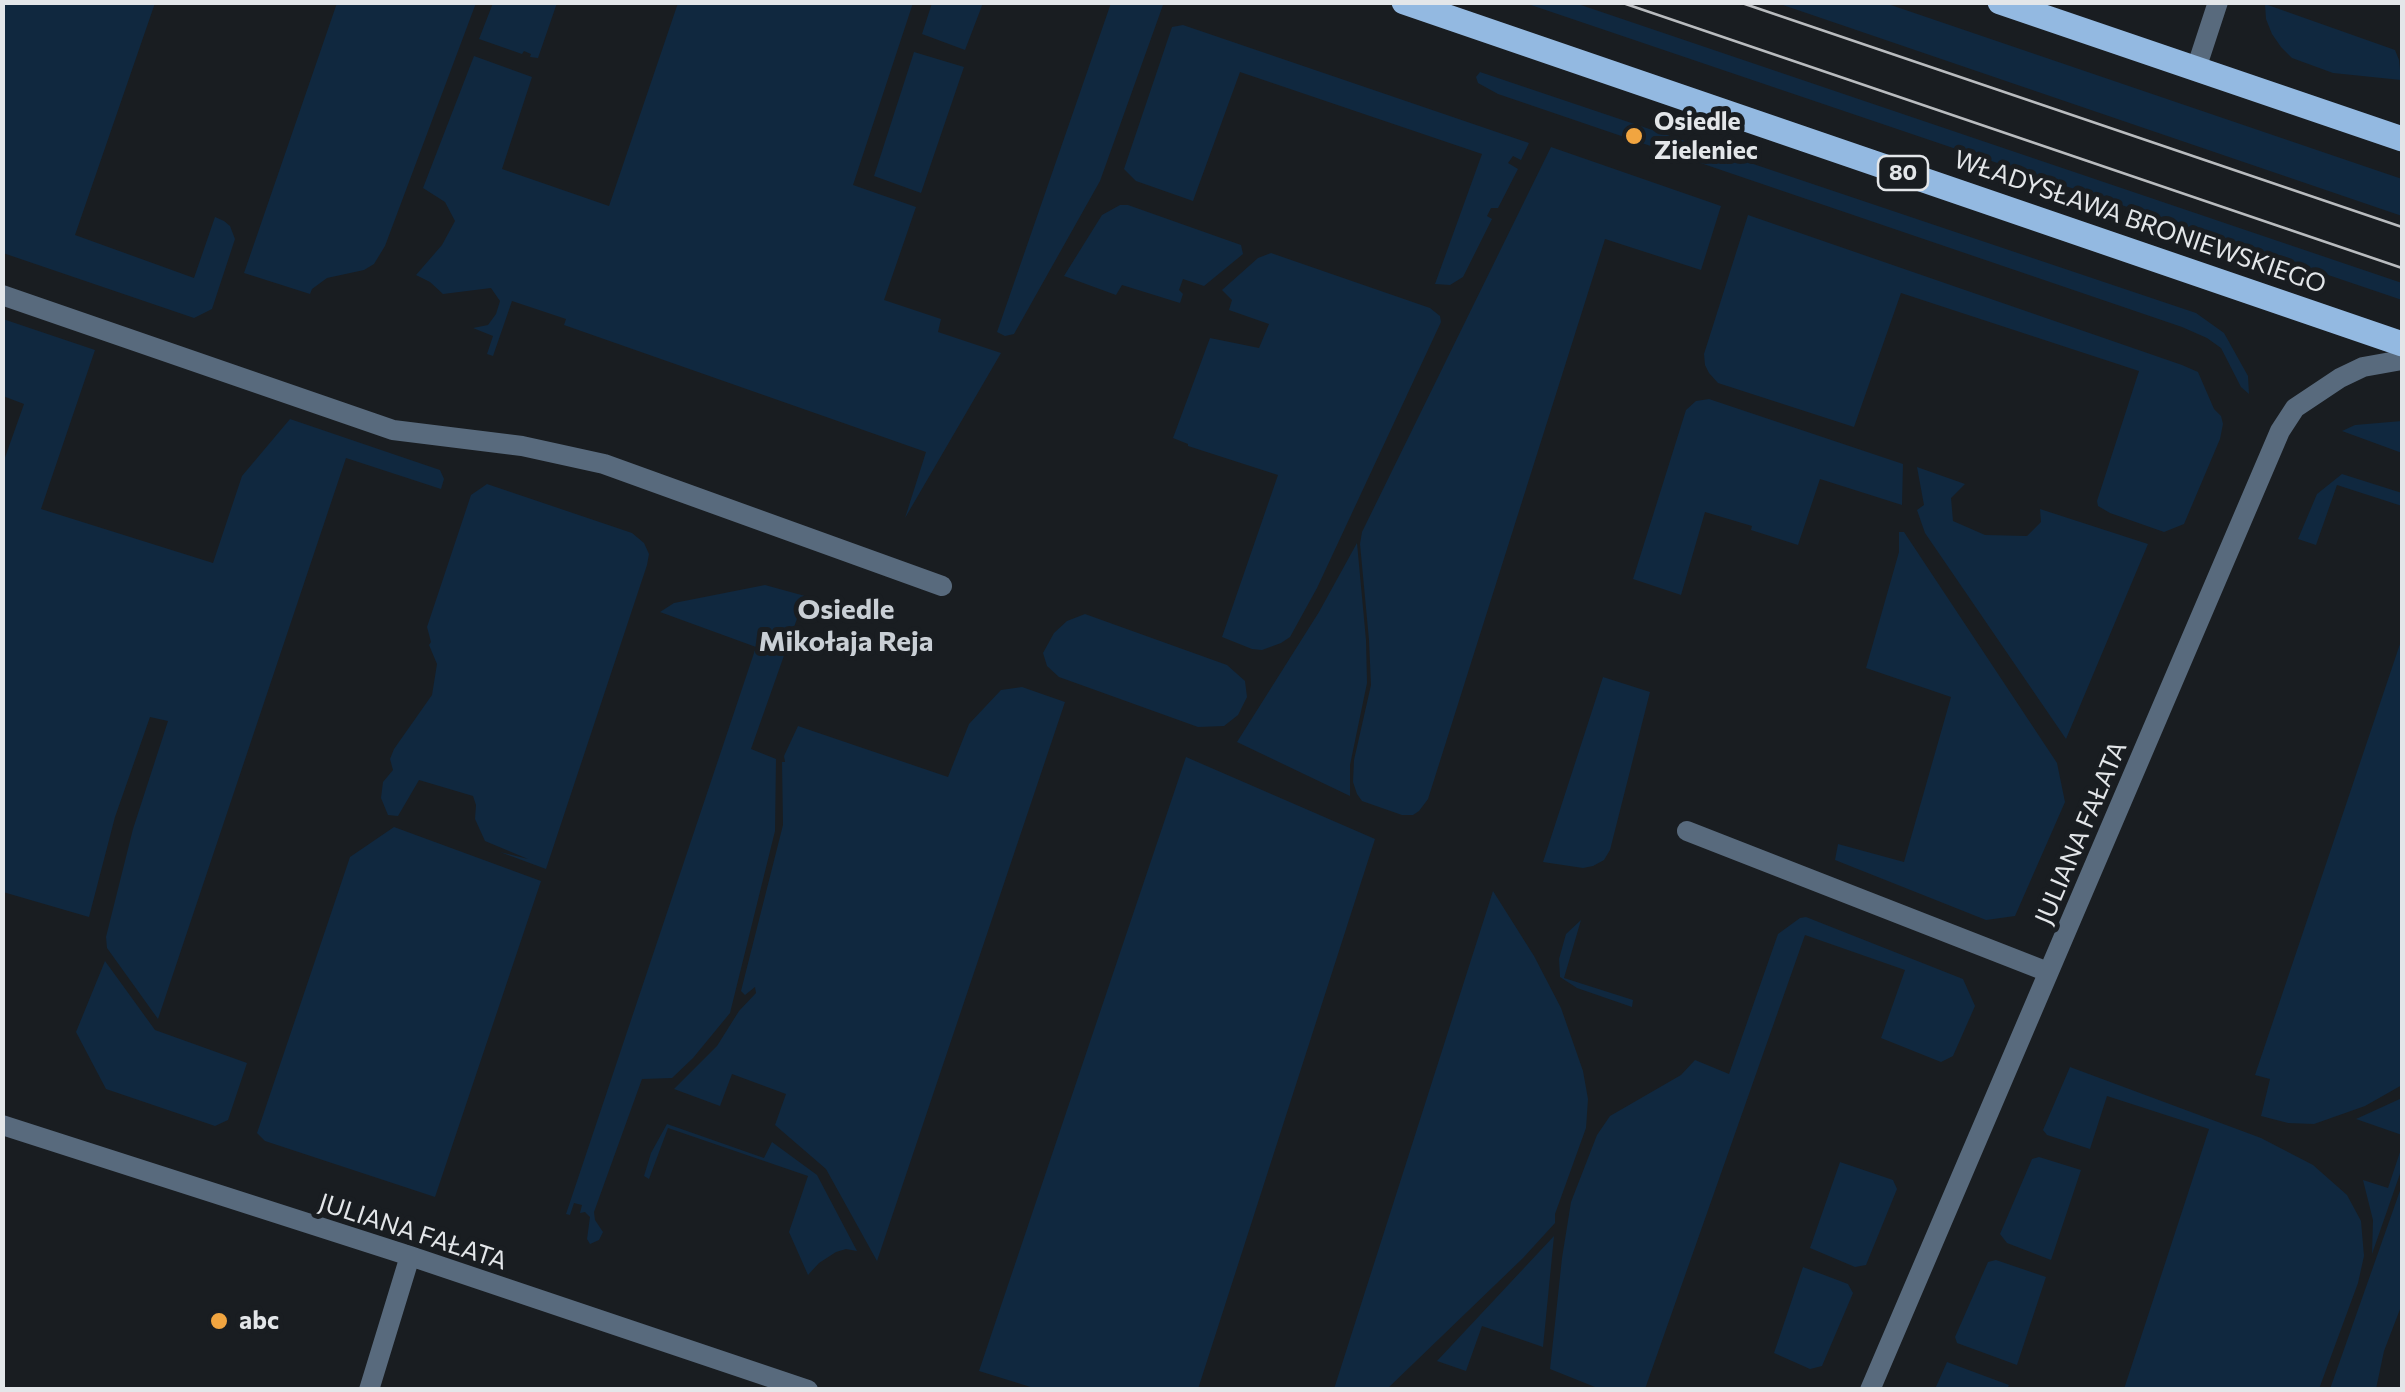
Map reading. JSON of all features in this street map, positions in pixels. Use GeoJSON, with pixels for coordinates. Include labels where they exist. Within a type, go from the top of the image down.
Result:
{"type":"FeatureCollection","features":[{"type":"Feature","properties":{"kind":"main road","name":"WŁADYSŁAWA BRONIEWSKIEGO"},"geometry":{"type":"LineString","coordinates":[[1404,2],[2402,344]]}},
{"type":"Feature","properties":{"kind":"main road"},"geometry":{"type":"LineString","coordinates":[[2000,2],[2402,139]]}},
{"type":"Feature","properties":{"kind":"street"},"geometry":{"type":"LineString","coordinates":[[2196,68],[2218,2]]}},
{"type":"Feature","properties":{"kind":"street"},"geometry":{"type":"LineString","coordinates":[[2,294],[393,430],[494,441],[604,464],[942,586]]}},
{"type":"Feature","properties":{"kind":"street","name":"JULIANA FAŁATA"},"geometry":{"type":"LineString","coordinates":[[1870,1390],[2280,431],[2296,408],[2340,378],[2363,367],[2402,360]]}},
{"type":"Feature","properties":{"kind":"street"},"geometry":{"type":"LineString","coordinates":[[1687,831],[2048,972]]}},
{"type":"Feature","properties":{"kind":"street","name":"JULIANA FAŁATA"},"geometry":{"type":"LineString","coordinates":[[2,1125],[808,1390]]}},
{"type":"Feature","properties":{"kind":"street"},"geometry":{"type":"LineString","coordinates":[[369,1390],[410,1256]]}},
{"type":"Feature","properties":{"kind":"shaded area"},"geometry":{"type":"Polygon","coordinates":[[[2,3],[155,3],[75,235],[194,278],[215,217],[224,221],[235,239],[212,309],[194,318],[3,253],[2,3]]]}},
{"type":"Feature","properties":{"kind":"shaded area"},"geometry":{"type":"Polygon","coordinates":[[[337,3],[476,3],[385,246],[374,264],[327,278],[310,294],[244,273],[337,3]]]}},
{"type":"Feature","properties":{"kind":"shaded area"},"geometry":{"type":"Polygon","coordinates":[[[493,3],[557,3],[538,58],[479,39],[493,3]]]}},
{"type":"Feature","properties":{"kind":"shaded area"},"geometry":{"type":"Polygon","coordinates":[[[678,3],[913,3],[853,185],[916,207],[884,300],[941,319],[938,332],[1001,353],[905,518],[926,452],[564,325],[566,319],[512,301],[493,356],[487,354],[493,336],[473,328],[488,325],[496,314],[500,301],[491,288],[443,294],[416,275],[442,245],[455,221],[445,202],[423,188],[474,56],[532,77],[502,169],[609,206],[678,3]]]}},
{"type":"Feature","properties":{"kind":"shaded area"},"geometry":{"type":"Polygon","coordinates":[[[932,3],[983,3],[965,50],[922,34],[932,3]]]}},
{"type":"Feature","properties":{"kind":"shaded area"},"geometry":{"type":"Polygon","coordinates":[[[1111,3],[1163,5],[1100,181],[1014,334],[1005,336],[997,332],[1111,3]]]}},
{"type":"Feature","properties":{"kind":"shaded area"},"geometry":{"type":"Polygon","coordinates":[[[1525,3],[1575,3],[2402,283],[2402,300],[1525,3]]]}},
{"type":"Feature","properties":{"kind":"shaded area"},"geometry":{"type":"Polygon","coordinates":[[[1777,3],[1885,3],[2402,179],[2402,216],[1777,3]]]}},
{"type":"Feature","properties":{"kind":"shaded area"},"geometry":{"type":"Polygon","coordinates":[[[2265,4],[2395,50],[2401,80],[2333,73],[2292,58],[2272,34],[2265,4]]]}},
{"type":"Feature","properties":{"kind":"shaded area"},"geometry":{"type":"Polygon","coordinates":[[[1183,25],[1529,143],[1521,160],[1513,156],[1508,163],[1518,169],[1498,208],[1491,208],[1487,216],[1492,219],[1463,277],[1450,285],[1435,284],[1482,154],[1240,72],[1193,201],[1136,181],[1124,169],[1172,27],[1183,25]]]}},
{"type":"Feature","properties":{"kind":"shaded area"},"geometry":{"type":"Polygon","coordinates":[[[914,52],[964,67],[921,193],[874,176],[914,52]]]}},
{"type":"Feature","properties":{"kind":"shaded area"},"geometry":{"type":"Polygon","coordinates":[[[1480,72],[2196,313],[2224,333],[2248,376],[2249,394],[2241,387],[2221,348],[2182,327],[1498,94],[1478,83],[1476,77],[1480,72]]]}},
{"type":"Feature","properties":{"kind":"shaded area"},"geometry":{"type":"Polygon","coordinates":[[[1551,147],[1721,206],[1701,270],[1605,239],[1428,799],[1413,815],[1402,815],[1362,801],[1353,782],[1354,760],[1371,685],[1362,532],[1551,147]]]}},
{"type":"Feature","properties":{"kind":"shaded area"},"geometry":{"type":"Polygon","coordinates":[[[1120,205],[1241,245],[1243,254],[1204,286],[1183,279],[1180,303],[1122,285],[1116,295],[1064,276],[1102,215],[1120,205]]]}},
{"type":"Feature","properties":{"kind":"shaded area"},"geometry":{"type":"Polygon","coordinates":[[[1748,215],[2198,372],[2223,424],[2184,524],[2164,532],[2098,506],[2139,371],[1901,293],[1854,427],[1718,383],[1705,365],[1704,354],[1748,215]]]}},
{"type":"Feature","properties":{"kind":"shaded area"},"geometry":{"type":"Polygon","coordinates":[[[1271,253],[1430,308],[1441,322],[1317,588],[1290,637],[1262,650],[1222,637],[1278,475],[1173,438],[1210,338],[1259,348],[1269,324],[1229,310],[1232,300],[1222,290],[1258,258],[1271,253]]]}},
{"type":"Feature","properties":{"kind":"shaded area"},"geometry":{"type":"Polygon","coordinates":[[[3,319],[95,350],[41,509],[213,563],[242,476],[290,419],[440,470],[444,479],[441,489],[346,458],[158,1019],[107,948],[106,937],[133,829],[168,721],[150,717],[115,817],[89,917],[3,892],[2,466],[24,404],[3,396],[3,319]]]}},
{"type":"Feature","properties":{"kind":"shaded area"},"geometry":{"type":"Polygon","coordinates":[[[1709,399],[1903,464],[1902,505],[1820,479],[1798,545],[1705,512],[1681,595],[1633,579],[1686,410],[1696,401],[1709,399]]]}},
{"type":"Feature","properties":{"kind":"shaded area"},"geometry":{"type":"Polygon","coordinates":[[[2402,421],[2402,453],[2342,431],[2355,425],[2402,421]]]}},
{"type":"Feature","properties":{"kind":"shaded area"},"geometry":{"type":"Polygon","coordinates":[[[1917,467],[1965,484],[1951,498],[1953,521],[1985,535],[2027,536],[2041,522],[2040,509],[2148,544],[2066,739],[1925,533],[1917,510],[1924,505],[1917,467]]]}},
{"type":"Feature","properties":{"kind":"shaded area"},"geometry":{"type":"Polygon","coordinates":[[[2342,474],[2402,493],[2402,506],[2337,485],[2316,545],[2298,539],[2317,494],[2342,474]]]}},
{"type":"Feature","properties":{"kind":"shaded area"},"geometry":{"type":"Polygon","coordinates":[[[487,484],[632,533],[644,543],[649,554],[546,869],[500,852],[528,859],[485,841],[475,819],[473,796],[419,780],[398,816],[388,815],[381,798],[383,782],[393,770],[390,759],[394,749],[432,695],[437,664],[427,627],[471,495],[487,484]]]}},
{"type":"Feature","properties":{"kind":"shaded area"},"geometry":{"type":"Polygon","coordinates":[[[1899,532],[1904,532],[2057,763],[2065,802],[2015,916],[1986,920],[1835,860],[1838,844],[1904,862],[1951,697],[1866,668],[1899,552],[1899,532]]]}},
{"type":"Feature","properties":{"kind":"shaded area"},"geometry":{"type":"Polygon","coordinates":[[[1357,543],[1367,683],[1350,765],[1350,796],[1237,742],[1319,612],[1357,543]]]}},
{"type":"Feature","properties":{"kind":"shaded area"},"geometry":{"type":"Polygon","coordinates":[[[765,585],[805,596],[751,749],[776,759],[775,831],[730,1013],[672,1078],[642,1079],[594,1212],[603,1232],[599,1240],[590,1244],[590,1217],[580,1213],[582,1205],[574,1203],[570,1215],[566,1214],[756,647],[660,612],[674,603],[765,585]]]}},
{"type":"Feature","properties":{"kind":"shaded area"},"geometry":{"type":"Polygon","coordinates":[[[1085,614],[1227,665],[1245,681],[1247,697],[1238,715],[1224,726],[1198,727],[1059,677],[1047,666],[1043,653],[1054,633],[1067,621],[1085,614]]]}},
{"type":"Feature","properties":{"kind":"shaded area"},"geometry":{"type":"Polygon","coordinates":[[[2402,638],[2402,1085],[2365,1106],[2314,1124],[2261,1116],[2270,1079],[2255,1075],[2402,638]]]}},
{"type":"Feature","properties":{"kind":"shaded area"},"geometry":{"type":"Polygon","coordinates":[[[1603,677],[1650,692],[1610,850],[1604,860],[1583,868],[1543,862],[1603,677]]]}},
{"type":"Feature","properties":{"kind":"shaded area"},"geometry":{"type":"Polygon","coordinates":[[[1022,687],[1065,702],[877,1261],[826,1169],[775,1125],[786,1094],[732,1074],[720,1106],[674,1089],[717,1046],[739,1011],[756,993],[755,987],[745,995],[741,991],[783,825],[782,762],[798,726],[948,777],[969,724],[1001,690],[1022,687]]]}},
{"type":"Feature","properties":{"kind":"shaded area"},"geometry":{"type":"Polygon","coordinates":[[[1186,757],[1375,839],[1198,1389],[1037,1389],[979,1371],[1186,757]]]}},
{"type":"Feature","properties":{"kind":"shaded area"},"geometry":{"type":"Polygon","coordinates":[[[394,827],[541,881],[435,1197],[265,1141],[257,1133],[350,857],[394,827]]]}},
{"type":"Feature","properties":{"kind":"shaded area"},"geometry":{"type":"Polygon","coordinates":[[[1493,891],[1561,1008],[1583,1071],[1588,1099],[1586,1128],[1555,1223],[1523,1258],[1387,1389],[1334,1389],[1493,891]]]}},
{"type":"Feature","properties":{"kind":"shaded area"},"geometry":{"type":"Polygon","coordinates":[[[1806,917],[1963,979],[1975,1006],[1953,1056],[1941,1062],[1881,1038],[1905,970],[1805,935],[1645,1389],[1595,1389],[1550,1369],[1571,1202],[1597,1135],[1610,1116],[1681,1075],[1695,1060],[1729,1074],[1778,934],[1806,917]]]}},
{"type":"Feature","properties":{"kind":"shaded area"},"geometry":{"type":"Polygon","coordinates":[[[1581,920],[1564,978],[1633,1000],[1632,1007],[1577,988],[1560,977],[1559,959],[1566,934],[1581,920]]]}},
{"type":"Feature","properties":{"kind":"shaded area"},"geometry":{"type":"Polygon","coordinates":[[[105,961],[155,1030],[247,1063],[228,1120],[215,1126],[106,1089],[76,1032],[105,961]]]}},
{"type":"Feature","properties":{"kind":"shaded area"},"geometry":{"type":"Polygon","coordinates":[[[2070,1067],[2261,1138],[2313,1165],[2347,1195],[2361,1221],[2364,1256],[2319,1389],[2124,1389],[2209,1129],[2107,1096],[2090,1149],[2047,1135],[2043,1130],[2070,1067]]]}},
{"type":"Feature","properties":{"kind":"shaded area"},"geometry":{"type":"Polygon","coordinates":[[[2402,1098],[2402,1135],[2356,1119],[2402,1098]]]}},
{"type":"Feature","properties":{"kind":"shaded area"},"geometry":{"type":"Polygon","coordinates":[[[667,1124],[764,1158],[772,1142],[817,1175],[857,1251],[836,1252],[808,1275],[789,1232],[808,1176],[668,1128],[649,1179],[644,1176],[667,1124]]]}},
{"type":"Feature","properties":{"kind":"shaded area"},"geometry":{"type":"Polygon","coordinates":[[[2402,1146],[2402,1168],[2372,1254],[2373,1220],[2363,1180],[2388,1188],[2402,1146]]]}},
{"type":"Feature","properties":{"kind":"shaded area"},"geometry":{"type":"Polygon","coordinates":[[[2039,1157],[2081,1170],[2051,1260],[2007,1243],[2000,1234],[2032,1159],[2039,1157]]]}},
{"type":"Feature","properties":{"kind":"shaded area"},"geometry":{"type":"Polygon","coordinates":[[[1840,1162],[1893,1180],[1897,1189],[1866,1265],[1855,1267],[1810,1248],[1840,1162]]]}},
{"type":"Feature","properties":{"kind":"shaded area"},"geometry":{"type":"Polygon","coordinates":[[[2402,1185],[2402,1304],[2384,1351],[2376,1389],[2330,1389],[2402,1185]]]}},
{"type":"Feature","properties":{"kind":"shaded area"},"geometry":{"type":"Polygon","coordinates":[[[1554,1236],[1543,1347],[1482,1326],[1466,1371],[1437,1361],[1554,1236]]]}},
{"type":"Feature","properties":{"kind":"shaded area"},"geometry":{"type":"Polygon","coordinates":[[[1996,1260],[2046,1277],[2017,1365],[1957,1343],[1955,1337],[1988,1262],[1996,1260]]]}},
{"type":"Feature","properties":{"kind":"shaded area"},"geometry":{"type":"Polygon","coordinates":[[[1803,1267],[1848,1284],[1853,1293],[1822,1366],[1810,1369],[1774,1353],[1803,1267]]]}},
{"type":"Feature","properties":{"kind":"shaded area"},"geometry":{"type":"Polygon","coordinates":[[[1947,1362],[2009,1385],[2007,1389],[1935,1389],[1947,1362]]]}},
{"type":"Feature","properties":{"kind":"tram line"},"geometry":{"type":"LineString","coordinates":[[1620,2],[2402,268]]}},
{"type":"Feature","properties":{"kind":"tram line"},"geometry":{"type":"LineString","coordinates":[[1739,2],[2402,227]]}},
{"type":"Feature","properties":{"kind":"place","name":"Osiedle Zieleniec"},"geometry":{"type":"Point","coordinates":[1634,136]}},
{"type":"Feature","properties":{"kind":"place","name":"abc"},"geometry":{"type":"Point","coordinates":[219,1321]}},
{"type":"Feature","properties":{"kind":"district","name":"Osiedle Mikołaja Reja"},"geometry":{"type":"Point","coordinates":[846,626]}}]}
